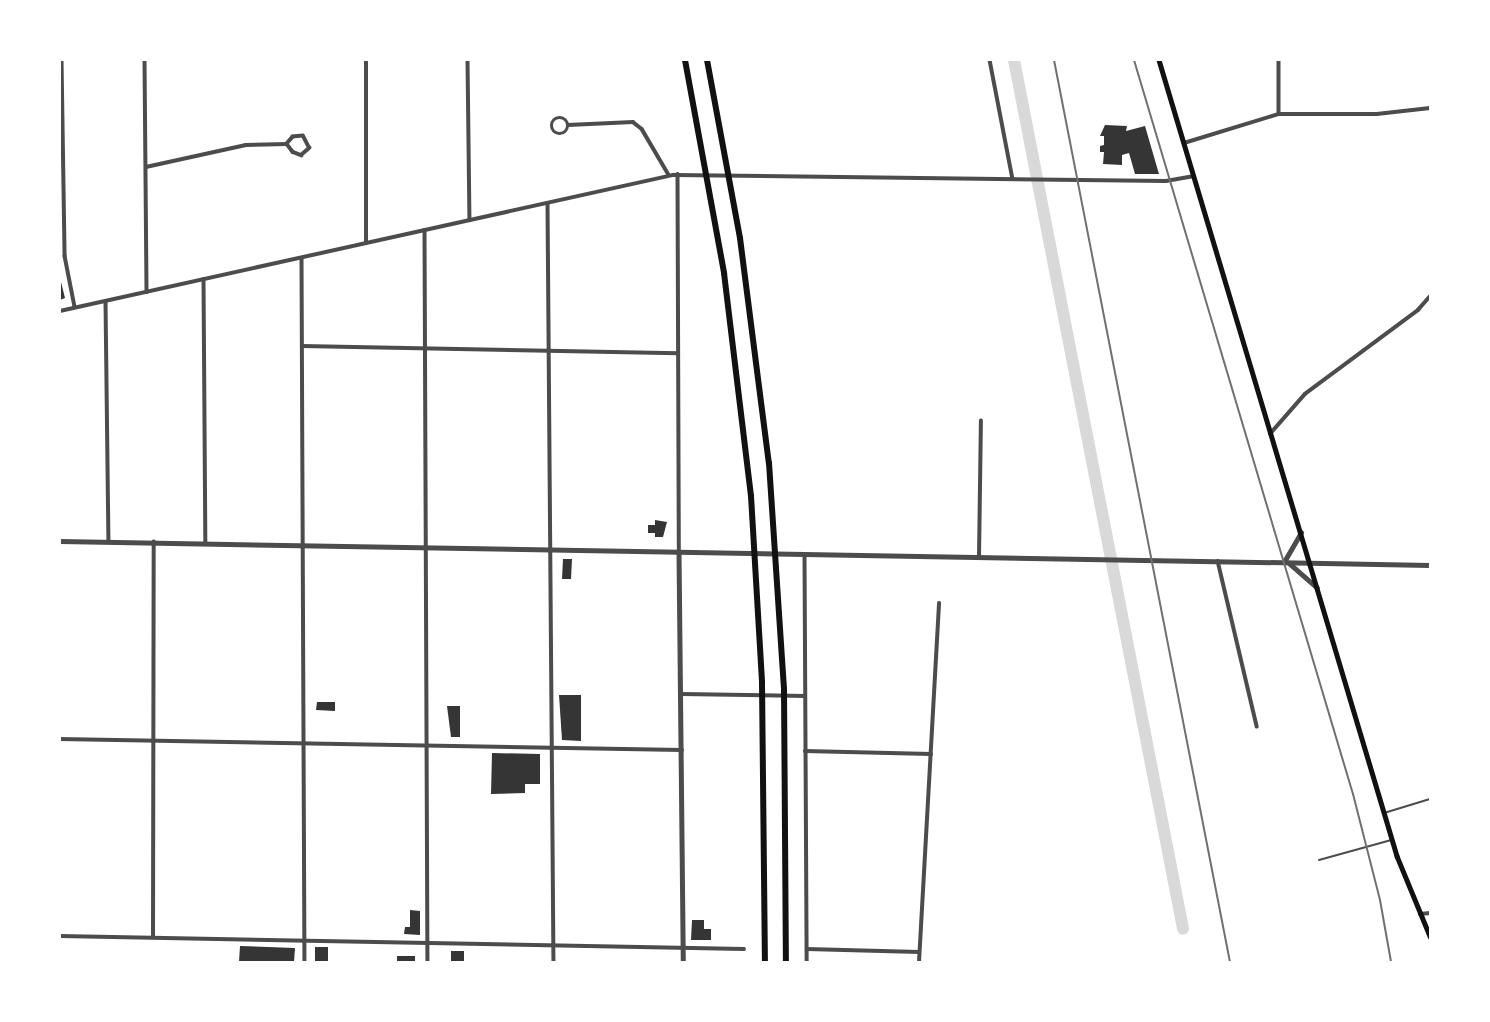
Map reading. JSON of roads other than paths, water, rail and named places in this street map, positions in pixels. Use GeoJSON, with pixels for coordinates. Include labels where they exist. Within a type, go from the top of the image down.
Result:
{"type":"FeatureCollection","features":[{"type":"Feature","properties":{"kind":"highway"},"geometry":{"type":"LineString","coordinates":[[685,60],[711,193],[740,385],[757,570],[763,720],[765,962]]}},
{"type":"Feature","properties":{"kind":"highway"},"geometry":{"type":"LineString","coordinates":[[707,60],[733,193],[758,365],[775,538],[785,732],[786,962]]}},
{"type":"Feature","properties":{"kind":"main road"},"geometry":{"type":"LineString","coordinates":[[1159,60],[1392,839],[1430,936]]}},
{"type":"Feature","properties":{"kind":"street"},"geometry":{"type":"LineString","coordinates":[[62,60],[65,256],[75,307]]}},
{"type":"Feature","properties":{"kind":"street"},"geometry":{"type":"LineString","coordinates":[[145,60],[147,292]]}},
{"type":"Feature","properties":{"kind":"street"},"geometry":{"type":"LineString","coordinates":[[366,60],[366,243]]}},
{"type":"Feature","properties":{"kind":"street"},"geometry":{"type":"LineString","coordinates":[[468,60],[470,220]]}},
{"type":"Feature","properties":{"kind":"street"},"geometry":{"type":"LineString","coordinates":[[990,60],[1013,179]]}},
{"type":"Feature","properties":{"kind":"street"},"geometry":{"type":"LineString","coordinates":[[1279,60],[1279,114]]}},
{"type":"Feature","properties":{"kind":"street"},"geometry":{"type":"LineString","coordinates":[[1184,143],[1279,114],[1377,114],[1430,108]]}},
{"type":"Feature","properties":{"kind":"street"},"geometry":{"type":"LineString","coordinates":[[568,125],[567,131],[560,135],[553,131],[552,126],[558,118],[568,125],[633,122],[642,129],[669,175]]}},
{"type":"Feature","properties":{"kind":"street"},"geometry":{"type":"LineString","coordinates":[[146,167],[229,146],[287,144],[293,137],[303,136],[309,148],[301,155],[293,152],[287,144]]}},
{"type":"Feature","properties":{"kind":"street"},"geometry":{"type":"LineString","coordinates":[[678,174],[683,962]]}},
{"type":"Feature","properties":{"kind":"street"},"geometry":{"type":"LineString","coordinates":[[60,310],[669,175],[1166,181],[1193,176]]}},
{"type":"Feature","properties":{"kind":"street"},"geometry":{"type":"LineString","coordinates":[[548,203],[554,962]]}},
{"type":"Feature","properties":{"kind":"street"},"geometry":{"type":"LineString","coordinates":[[425,230],[428,962]]}},
{"type":"Feature","properties":{"kind":"street"},"geometry":{"type":"LineString","coordinates":[[302,257],[305,962]]}},
{"type":"Feature","properties":{"kind":"street"},"geometry":{"type":"LineString","coordinates":[[204,279],[206,543]]}},
{"type":"Feature","properties":{"kind":"street"},"geometry":{"type":"LineString","coordinates":[[1270,434],[1305,394],[1418,310],[1430,296]]}},
{"type":"Feature","properties":{"kind":"street"},"geometry":{"type":"LineString","coordinates":[[106,301],[109,541]]}},
{"type":"Feature","properties":{"kind":"street"},"geometry":{"type":"LineString","coordinates":[[302,346],[678,353]]}},
{"type":"Feature","properties":{"kind":"street"},"geometry":{"type":"LineString","coordinates":[[979,558],[981,421]]}},
{"type":"Feature","properties":{"kind":"street"},"geometry":{"type":"LineString","coordinates":[[1286,562],[1301,532]]}},
{"type":"Feature","properties":{"kind":"street"},"geometry":{"type":"LineString","coordinates":[[60,541],[1430,565]]}},
{"type":"Feature","properties":{"kind":"street"},"geometry":{"type":"LineString","coordinates":[[153,937],[154,542]]}},
{"type":"Feature","properties":{"kind":"street"},"geometry":{"type":"LineString","coordinates":[[805,554],[807,962]]}},
{"type":"Feature","properties":{"kind":"street"},"geometry":{"type":"LineString","coordinates":[[1218,561],[1257,726]]}},
{"type":"Feature","properties":{"kind":"street"},"geometry":{"type":"LineString","coordinates":[[1286,562],[1318,588]]}},
{"type":"Feature","properties":{"kind":"street"},"geometry":{"type":"LineString","coordinates":[[919,962],[939,604]]}},
{"type":"Feature","properties":{"kind":"street"},"geometry":{"type":"LineString","coordinates":[[681,694],[805,696]]}},
{"type":"Feature","properties":{"kind":"street"},"geometry":{"type":"LineString","coordinates":[[60,739],[681,750]]}},
{"type":"Feature","properties":{"kind":"street"},"geometry":{"type":"LineString","coordinates":[[805,751],[931,754]]}},
{"type":"Feature","properties":{"kind":"street"},"geometry":{"type":"LineString","coordinates":[[1420,914],[1430,913]]}},
{"type":"Feature","properties":{"kind":"street"},"geometry":{"type":"LineString","coordinates":[[60,936],[744,949]]}},
{"type":"Feature","properties":{"kind":"street"},"geometry":{"type":"LineString","coordinates":[[807,949],[919,952]]}},
{"type":"Feature","properties":{"kind":"lane"},"geometry":{"type":"LineString","coordinates":[[1384,813],[1430,799]]}},
{"type":"Feature","properties":{"kind":"lane"},"geometry":{"type":"LineString","coordinates":[[1320,860],[1392,839]]}},
{"type":"Feature","properties":{"kind":"waterway"},"geometry":{"type":"LineString","coordinates":[[1014,60],[1183,929]]}},
{"type":"Feature","properties":{"kind":"railway"},"geometry":{"type":"LineString","coordinates":[[1054,60],[1230,962]]}},
{"type":"Feature","properties":{"kind":"railway"},"geometry":{"type":"LineString","coordinates":[[1134,60],[1353,794],[1380,900],[1391,962]]}}]}
